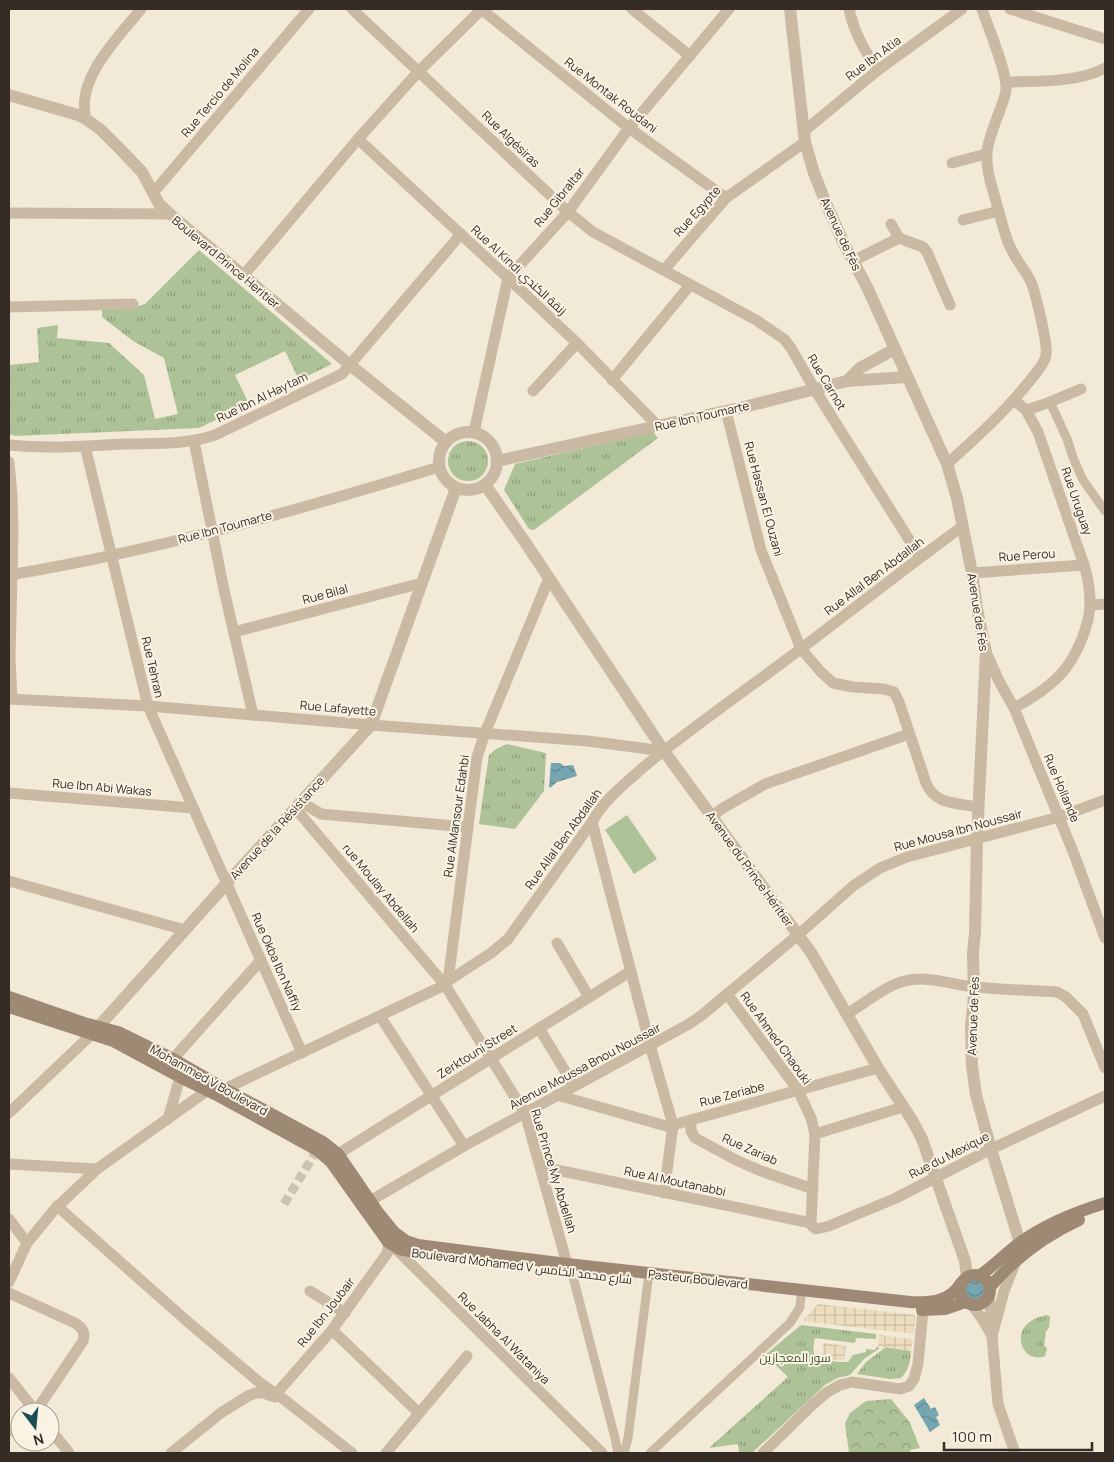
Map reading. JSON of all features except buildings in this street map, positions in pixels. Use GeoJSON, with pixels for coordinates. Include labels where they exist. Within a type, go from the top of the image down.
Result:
{"type":"FeatureCollection","features":[{"type":"Feature","properties":{"kind":"main road","name":"Mohammed V Boulevard"},"geometry":{"type":"LineString","coordinates":[[9,997],[96,1030],[118,1032],[173,1059],[216,1091],[316,1138],[338,1154],[366,1203],[378,1212],[394,1232],[406,1242],[567,1264]]}},
{"type":"Feature","properties":{"kind":"main road"},"geometry":{"type":"LineString","coordinates":[[9,1007],[96,1030],[180,1077],[216,1091],[322,1153],[366,1203],[388,1242]]}},
{"type":"Feature","properties":{"kind":"main road"},"geometry":{"type":"LineString","coordinates":[[567,1264],[921,1303],[932,1302],[954,1293],[969,1279],[1045,1226],[1105,1203]]}},
{"type":"Feature","properties":{"kind":"main road"},"geometry":{"type":"LineString","coordinates":[[989,1290],[1016,1260],[1039,1242],[1067,1226],[1105,1210]]}},
{"type":"Feature","properties":{"kind":"main road","name":"Boulevard Mohamed V شارع محمد الخامس"},"geometry":{"type":"LineString","coordinates":[[388,1242],[399,1249],[418,1253],[648,1281],[929,1310]]}},
{"type":"Feature","properties":{"kind":"main road"},"geometry":{"type":"LineString","coordinates":[[1016,1260],[1020,1243]]}},
{"type":"Feature","properties":{"kind":"main road"},"geometry":{"type":"LineString","coordinates":[[929,1310],[951,1308],[968,1303],[982,1303],[987,1299],[989,1290],[986,1280],[969,1279]]}},
{"type":"Feature","properties":{"kind":"main road"},"geometry":{"type":"LineString","coordinates":[[968,1303],[960,1295],[960,1291],[969,1279]]}},
{"type":"Feature","properties":{"kind":"street"},"geometry":{"type":"LineString","coordinates":[[86,118],[83,105],[90,78],[101,60],[141,9]]}},
{"type":"Feature","properties":{"kind":"street","name":"Rue Tercio de Molina"},"geometry":{"type":"LineString","coordinates":[[152,193],[309,9]]}},
{"type":"Feature","properties":{"kind":"street","name":"Rue Algésiras"},"geometry":{"type":"LineString","coordinates":[[352,9],[568,212],[593,232],[664,270]]}},
{"type":"Feature","properties":{"kind":"street"},"geometry":{"type":"LineString","coordinates":[[243,276],[358,139],[419,71],[482,9]]}},
{"type":"Feature","properties":{"kind":"street","name":"Rue Montak Roudani"},"geometry":{"type":"LineString","coordinates":[[482,9],[629,128],[726,198]]}},
{"type":"Feature","properties":{"kind":"street"},"geometry":{"type":"LineString","coordinates":[[632,9],[690,56]]}},
{"type":"Feature","properties":{"kind":"street","name":"Rue Gibraltar"},"geometry":{"type":"LineString","coordinates":[[474,432],[508,278],[568,212],[629,128],[729,9]]}},
{"type":"Feature","properties":{"kind":"street","name":"Avenue de Fès"},"geometry":{"type":"LineString","coordinates":[[790,9],[804,137],[825,201],[867,287],[947,464],[957,498],[972,573],[986,652],[973,953],[972,1066],[976,1095],[1020,1243]]}},
{"type":"Feature","properties":{"kind":"street"},"geometry":{"type":"LineString","coordinates":[[849,9],[861,46],[878,70]]}},
{"type":"Feature","properties":{"kind":"street","name":"Rue Ibn Atia"},"geometry":{"type":"LineString","coordinates":[[804,137],[878,70],[962,9]]}},
{"type":"Feature","properties":{"kind":"street"},"geometry":{"type":"LineString","coordinates":[[947,464],[1014,400],[1037,371],[1046,356],[1045,340],[1033,288],[1008,242],[988,170],[986,154],[1005,96],[1006,82],[982,9]]}},
{"type":"Feature","properties":{"kind":"street"},"geometry":{"type":"LineString","coordinates":[[1010,9],[1105,39]]}},
{"type":"Feature","properties":{"kind":"street"},"geometry":{"type":"LineString","coordinates":[[1006,82],[1070,78],[1088,75],[1105,68]]}},
{"type":"Feature","properties":{"kind":"street","name":"Boulevard Prince Heritier"},"geometry":{"type":"LineString","coordinates":[[9,94],[86,118],[101,130],[142,172],[159,204],[170,214],[350,365],[446,442]]}},
{"type":"Feature","properties":{"kind":"street","name":"Rue Egypte"},"geometry":{"type":"LineString","coordinates":[[664,270],[726,198],[804,137]]}},
{"type":"Feature","properties":{"kind":"street","name":"Rue Al Kindi زنقة الكندي"},"geometry":{"type":"LineString","coordinates":[[358,139],[577,343],[658,426]]}},
{"type":"Feature","properties":{"kind":"street"},"geometry":{"type":"LineString","coordinates":[[952,163],[986,154]]}},
{"type":"Feature","properties":{"kind":"street"},"geometry":{"type":"LineString","coordinates":[[963,220],[998,211]]}},
{"type":"Feature","properties":{"kind":"street"},"geometry":{"type":"LineString","coordinates":[[9,213],[170,214]]}},
{"type":"Feature","properties":{"kind":"street"},"geometry":{"type":"LineString","coordinates":[[892,224],[899,238],[923,247],[928,252],[950,305]]}},
{"type":"Feature","properties":{"kind":"street","name":"Rue Ibn Al Haytam"},"geometry":{"type":"LineString","coordinates":[[9,445],[85,446],[194,441],[215,434],[342,374],[461,234]]}},
{"type":"Feature","properties":{"kind":"street"},"geometry":{"type":"LineString","coordinates":[[853,261],[899,238]]}},
{"type":"Feature","properties":{"kind":"street","name":"Rue Carnot"},"geometry":{"type":"LineString","coordinates":[[664,270],[756,320],[782,337],[789,345],[815,390],[920,557]]}},
{"type":"Feature","properties":{"kind":"street"},"geometry":{"type":"LineString","coordinates":[[612,380],[690,285]]}},
{"type":"Feature","properties":{"kind":"street"},"geometry":{"type":"LineString","coordinates":[[9,307],[133,304]]}},
{"type":"Feature","properties":{"kind":"street"},"geometry":{"type":"LineString","coordinates":[[533,391],[577,343]]}},
{"type":"Feature","properties":{"kind":"street"},"geometry":{"type":"LineString","coordinates":[[847,381],[860,368],[895,350]]}},
{"type":"Feature","properties":{"kind":"street","name":"Rue Ibn Toumarte"},"geometry":{"type":"LineString","coordinates":[[497,461],[726,411],[847,381],[908,376]]}},
{"type":"Feature","properties":{"kind":"street"},"geometry":{"type":"LineString","coordinates":[[1026,410],[1081,389]]}},
{"type":"Feature","properties":{"kind":"street","name":"Rue Uruguay"},"geometry":{"type":"LineString","coordinates":[[1014,400],[1026,410],[1044,447],[1084,565],[1090,605],[1080,642],[1068,667],[1042,691],[1014,708]]}},
{"type":"Feature","properties":{"kind":"street"},"geometry":{"type":"LineString","coordinates":[[1050,402],[1083,480],[1105,511]]}},
{"type":"Feature","properties":{"kind":"street","name":"Rue Hassan El Ouzani"},"geometry":{"type":"LineString","coordinates":[[726,411],[761,550],[801,649],[833,683],[854,687],[884,689],[894,692],[909,734]]}},
{"type":"Feature","properties":{"kind":"street"},"geometry":{"type":"LineString","coordinates":[[474,432],[491,442],[496,451],[496,471],[486,486],[474,490],[456,488],[442,476],[439,468],[440,453],[446,442],[454,435],[474,432]]}},
{"type":"Feature","properties":{"kind":"street"},"geometry":{"type":"LineString","coordinates":[[194,441],[212,532],[254,715]]}},
{"type":"Feature","properties":{"kind":"street","name":"Rue Tehran"},"geometry":{"type":"LineString","coordinates":[[85,446],[148,706],[227,883]]}},
{"type":"Feature","properties":{"kind":"street"},"geometry":{"type":"LineString","coordinates":[[9,462],[12,495],[10,699]]}},
{"type":"Feature","properties":{"kind":"street","name":"Rue Ibn Toumarte"},"geometry":{"type":"LineString","coordinates":[[11,575],[112,555],[212,532],[439,468]]}},
{"type":"Feature","properties":{"kind":"street","name":"Avenue du Prince Héritier"},"geometry":{"type":"LineString","coordinates":[[486,486],[664,750],[812,954],[878,1068],[919,1132],[965,1261],[969,1279]]}},
{"type":"Feature","properties":{"kind":"street","name":"Avenue de la Résistance"},"geometry":{"type":"LineString","coordinates":[[9,1113],[96,1030],[371,725],[456,488]]}},
{"type":"Feature","properties":{"kind":"street","name":"Rue Allal Ben Abdallah"},"geometry":{"type":"LineString","coordinates":[[9,1282],[27,1243],[57,1206],[97,1169],[168,1118],[216,1091],[302,1053],[447,983],[491,953],[508,939],[592,822],[597,812],[617,790],[664,750],[963,526]]}},
{"type":"Feature","properties":{"kind":"street","name":"Rue Perou"},"geometry":{"type":"LineString","coordinates":[[972,573],[1084,565]]}},
{"type":"Feature","properties":{"kind":"street","name":"Rue AlMansour Edahbi"},"geometry":{"type":"LineString","coordinates":[[447,983],[477,757],[549,578]]}},
{"type":"Feature","properties":{"kind":"street","name":"Rue Bilal"},"geometry":{"type":"LineString","coordinates":[[234,632],[422,582]]}},
{"type":"Feature","properties":{"kind":"street"},"geometry":{"type":"LineString","coordinates":[[1090,605],[1105,604]]}},
{"type":"Feature","properties":{"kind":"street","name":"Rue Hollande"},"geometry":{"type":"LineString","coordinates":[[986,652],[1014,708],[1074,854],[1105,938]]}},
{"type":"Feature","properties":{"kind":"street","name":"Rue Lafayette"},"geometry":{"type":"LineString","coordinates":[[10,699],[148,706],[588,741],[664,750]]}},
{"type":"Feature","properties":{"kind":"street"},"geometry":{"type":"LineString","coordinates":[[712,816],[765,784],[909,734],[926,783],[933,795],[941,800],[978,807]]}},
{"type":"Feature","properties":{"kind":"street","name":"Rue Ibn Abi Wakas"},"geometry":{"type":"LineString","coordinates":[[9,793],[193,808]]}},
{"type":"Feature","properties":{"kind":"street","name":"Rue Mousa Ibn Noussair"},"geometry":{"type":"LineString","coordinates":[[798,935],[853,886],[880,868],[907,856],[1059,817],[1105,800]]}},
{"type":"Feature","properties":{"kind":"street"},"geometry":{"type":"LineString","coordinates":[[298,805],[321,814],[468,828]]}},
{"type":"Feature","properties":{"kind":"street","name":"rue Moulay Abdellah"},"geometry":{"type":"LineString","coordinates":[[298,805],[447,983]]}},
{"type":"Feature","properties":{"kind":"street"},"geometry":{"type":"LineString","coordinates":[[592,822],[673,1126],[664,1193]]}},
{"type":"Feature","properties":{"kind":"street"},"geometry":{"type":"LineString","coordinates":[[9,881],[185,930]]}},
{"type":"Feature","properties":{"kind":"street","name":"Rue Okba Ibn Naffiy"},"geometry":{"type":"LineString","coordinates":[[227,883],[302,1053]]}},
{"type":"Feature","properties":{"kind":"street","name":"Avenue Moussa Bnou Noussair"},"geometry":{"type":"LineString","coordinates":[[366,1203],[464,1146],[689,1024],[798,935]]}},
{"type":"Feature","properties":{"kind":"street"},"geometry":{"type":"LineString","coordinates":[[557,943],[588,997]]}},
{"type":"Feature","properties":{"kind":"street"},"geometry":{"type":"LineString","coordinates":[[173,1059],[261,960]]}},
{"type":"Feature","properties":{"kind":"street","name":"Zerktouni Street"},"geometry":{"type":"LineString","coordinates":[[338,1154],[631,970]]}},
{"type":"Feature","properties":{"kind":"street"},"geometry":{"type":"LineString","coordinates":[[847,1014],[890,987],[913,979],[926,978],[974,987],[1056,992],[1066,997],[1084,1014],[1105,1068]]}},
{"type":"Feature","properties":{"kind":"street","name":"Rue Prince My Abdellah"},"geometry":{"type":"LineString","coordinates":[[447,983],[490,1059],[525,1113],[567,1264]]}},
{"type":"Feature","properties":{"kind":"street","name":"Rue Ahmed Chaouki"},"geometry":{"type":"LineString","coordinates":[[727,994],[798,1090],[811,1118],[815,1134],[811,1220]]}},
{"type":"Feature","properties":{"kind":"street"},"geometry":{"type":"LineString","coordinates":[[380,1016],[464,1146]]}},
{"type":"Feature","properties":{"kind":"street"},"geometry":{"type":"LineString","coordinates":[[539,1028],[574,1086]]}},
{"type":"Feature","properties":{"kind":"street","name":"Rue Zeriabe"},"geometry":{"type":"LineString","coordinates":[[673,1126],[878,1068]]}},
{"type":"Feature","properties":{"kind":"street"},"geometry":{"type":"LineString","coordinates":[[168,1118],[180,1077]]}},
{"type":"Feature","properties":{"kind":"street"},"geometry":{"type":"LineString","coordinates":[[557,1096],[673,1126]]}},
{"type":"Feature","properties":{"kind":"street","name":"Rue du Mexique"},"geometry":{"type":"LineString","coordinates":[[811,1220],[816,1229],[829,1226],[896,1198],[991,1149],[1105,1096]]}},
{"type":"Feature","properties":{"kind":"street"},"geometry":{"type":"LineString","coordinates":[[815,1134],[903,1107]]}},
{"type":"Feature","properties":{"kind":"street","name":"Rue Zariab"},"geometry":{"type":"LineString","coordinates":[[691,1120],[691,1131],[694,1137],[738,1161],[813,1189]]}},
{"type":"Feature","properties":{"kind":"street","name":"Rue Al Moutanabbi"},"geometry":{"type":"LineString","coordinates":[[538,1158],[544,1166],[552,1169],[664,1193],[811,1220]]}},
{"type":"Feature","properties":{"kind":"street"},"geometry":{"type":"LineString","coordinates":[[9,1164],[97,1169]]}},
{"type":"Feature","properties":{"kind":"street"},"geometry":{"type":"LineString","coordinates":[[57,1206],[259,1382],[352,1453]]}},
{"type":"Feature","properties":{"kind":"street"},"geometry":{"type":"LineString","coordinates":[[9,1219],[27,1243]]}},
{"type":"Feature","properties":{"kind":"street","name":"Rue Ibn Joubair"},"geometry":{"type":"LineString","coordinates":[[276,1394],[345,1314],[388,1252],[388,1242]]}},
{"type":"Feature","properties":{"kind":"street","name":"Rue Jabha Al Wataniya"},"geometry":{"type":"LineString","coordinates":[[388,1242],[602,1453]]}},
{"type":"Feature","properties":{"kind":"street"},"geometry":{"type":"LineString","coordinates":[[992,1336],[1004,1292],[1016,1260]]}},
{"type":"Feature","properties":{"kind":"street"},"geometry":{"type":"LineString","coordinates":[[573,1277],[616,1438],[618,1453]]}},
{"type":"Feature","properties":{"kind":"street"},"geometry":{"type":"LineString","coordinates":[[624,1453],[628,1438],[648,1281]]}},
{"type":"Feature","properties":{"kind":"street"},"geometry":{"type":"LineString","coordinates":[[310,1290],[345,1314]]}},
{"type":"Feature","properties":{"kind":"street"},"geometry":{"type":"LineString","coordinates":[[989,1290],[998,1404],[1015,1453]]}},
{"type":"Feature","properties":{"kind":"street"},"geometry":{"type":"LineString","coordinates":[[9,1293],[76,1323],[84,1333],[82,1341],[42,1402]]}},
{"type":"Feature","properties":{"kind":"street"},"geometry":{"type":"LineString","coordinates":[[650,1453],[790,1323],[800,1307],[801,1297]]}},
{"type":"Feature","properties":{"kind":"street"},"geometry":{"type":"LineString","coordinates":[[968,1303],[984,1320],[992,1336]]}},
{"type":"Feature","properties":{"kind":"street"},"geometry":{"type":"LineString","coordinates":[[763,1453],[811,1406],[826,1393],[840,1385],[852,1382],[900,1389],[909,1386],[914,1380],[929,1310]]}},
{"type":"Feature","properties":{"kind":"street"},"geometry":{"type":"LineString","coordinates":[[332,1330],[418,1413]]}},
{"type":"Feature","properties":{"kind":"street"},"geometry":{"type":"LineString","coordinates":[[386,1453],[467,1356]]}},
{"type":"Feature","properties":{"kind":"street"},"geometry":{"type":"LineString","coordinates":[[9,1378],[13,1389],[26,1402]]}},
{"type":"Feature","properties":{"kind":"street"},"geometry":{"type":"LineString","coordinates":[[171,1453],[229,1407],[256,1393],[263,1393],[286,1401]]}},
{"type":"Feature","properties":{"kind":"green space"},"geometry":{"type":"Polygon","coordinates":[[[199,250],[332,364],[299,380],[285,351],[235,375],[249,404],[199,428],[15,436],[9,434],[9,365],[39,362],[37,328],[58,325],[57,338],[109,343],[144,375],[155,419],[178,414],[164,358],[133,341],[102,317],[102,307],[132,308],[145,304],[199,250]]]}},
{"type":"Feature","properties":{"kind":"green space"},"geometry":{"type":"Polygon","coordinates":[[[653,432],[658,438],[534,530],[529,529],[504,490],[515,464],[653,432]]]}},
{"type":"Feature","properties":{"kind":"green space"},"geometry":{"type":"Polygon","coordinates":[[[468,441],[482,447],[488,461],[482,475],[468,481],[454,475],[448,461],[454,447],[468,441]]]}},
{"type":"Feature","properties":{"kind":"green space"},"geometry":{"type":"Polygon","coordinates":[[[507,744],[546,753],[544,791],[515,829],[479,824],[489,755],[507,744]]]}},
{"type":"Feature","properties":{"kind":"green space"},"geometry":{"type":"Polygon","coordinates":[[[627,815],[657,859],[634,874],[605,830],[627,815]]]}},
{"type":"Feature","properties":{"kind":"green space"},"geometry":{"type":"Polygon","coordinates":[[[1048,1315],[1050,1317],[1044,1346],[1047,1348],[1045,1356],[1036,1357],[1029,1355],[1021,1341],[1022,1333],[1026,1325],[1034,1319],[1048,1315]]]}},
{"type":"Feature","properties":{"kind":"green space","name":"سور المعجازين"},"geometry":{"type":"Polygon","coordinates":[[[801,1325],[876,1334],[876,1339],[856,1338],[855,1343],[815,1338],[814,1353],[821,1359],[848,1362],[853,1355],[866,1352],[866,1349],[875,1350],[876,1347],[880,1348],[864,1359],[850,1375],[837,1378],[825,1385],[752,1453],[739,1453],[738,1444],[709,1448],[788,1377],[765,1355],[801,1325]]]}},
{"type":"Feature","properties":{"kind":"green space"},"geometry":{"type":"Polygon","coordinates":[[[886,1347],[911,1351],[909,1366],[901,1378],[891,1379],[857,1374],[866,1362],[886,1347]]]}},
{"type":"Feature","properties":{"kind":"green space"},"geometry":{"type":"Polygon","coordinates":[[[891,1399],[909,1421],[920,1448],[910,1450],[911,1453],[849,1453],[845,1423],[850,1413],[866,1401],[891,1399]]]}},
{"type":"Feature","properties":{"kind":"shaded area","name":"سور المعجازين"},"geometry":{"type":"Polygon","coordinates":[[[818,1304],[915,1315],[914,1334],[803,1321],[818,1304]]]}},
{"type":"Feature","properties":{"kind":"shaded area"},"geometry":{"type":"Polygon","coordinates":[[[879,1335],[913,1339],[911,1351],[878,1346],[879,1335]]]}},
{"type":"Feature","properties":{"kind":"shaded area"},"geometry":{"type":"Polygon","coordinates":[[[823,1343],[846,1346],[844,1361],[822,1358],[823,1343]]]}},
{"type":"Feature","properties":{"kind":"water"},"geometry":{"type":"Polygon","coordinates":[[[551,763],[560,763],[564,766],[573,765],[577,776],[557,782],[550,788],[551,763]]]}},
{"type":"Feature","properties":{"kind":"water"},"geometry":{"type":"Polygon","coordinates":[[[975,1279],[983,1282],[986,1290],[983,1298],[975,1301],[967,1298],[964,1290],[967,1282],[975,1279]]]}},
{"type":"Feature","properties":{"kind":"water"},"geometry":{"type":"Polygon","coordinates":[[[924,1398],[931,1409],[935,1407],[939,1415],[936,1417],[940,1425],[930,1432],[914,1405],[924,1398]]]}},
{"type":"Feature","properties":{"kind":"tunnel"},"geometry":{"type":"LineString","coordinates":[[284,1204],[317,1150]]}}]}
